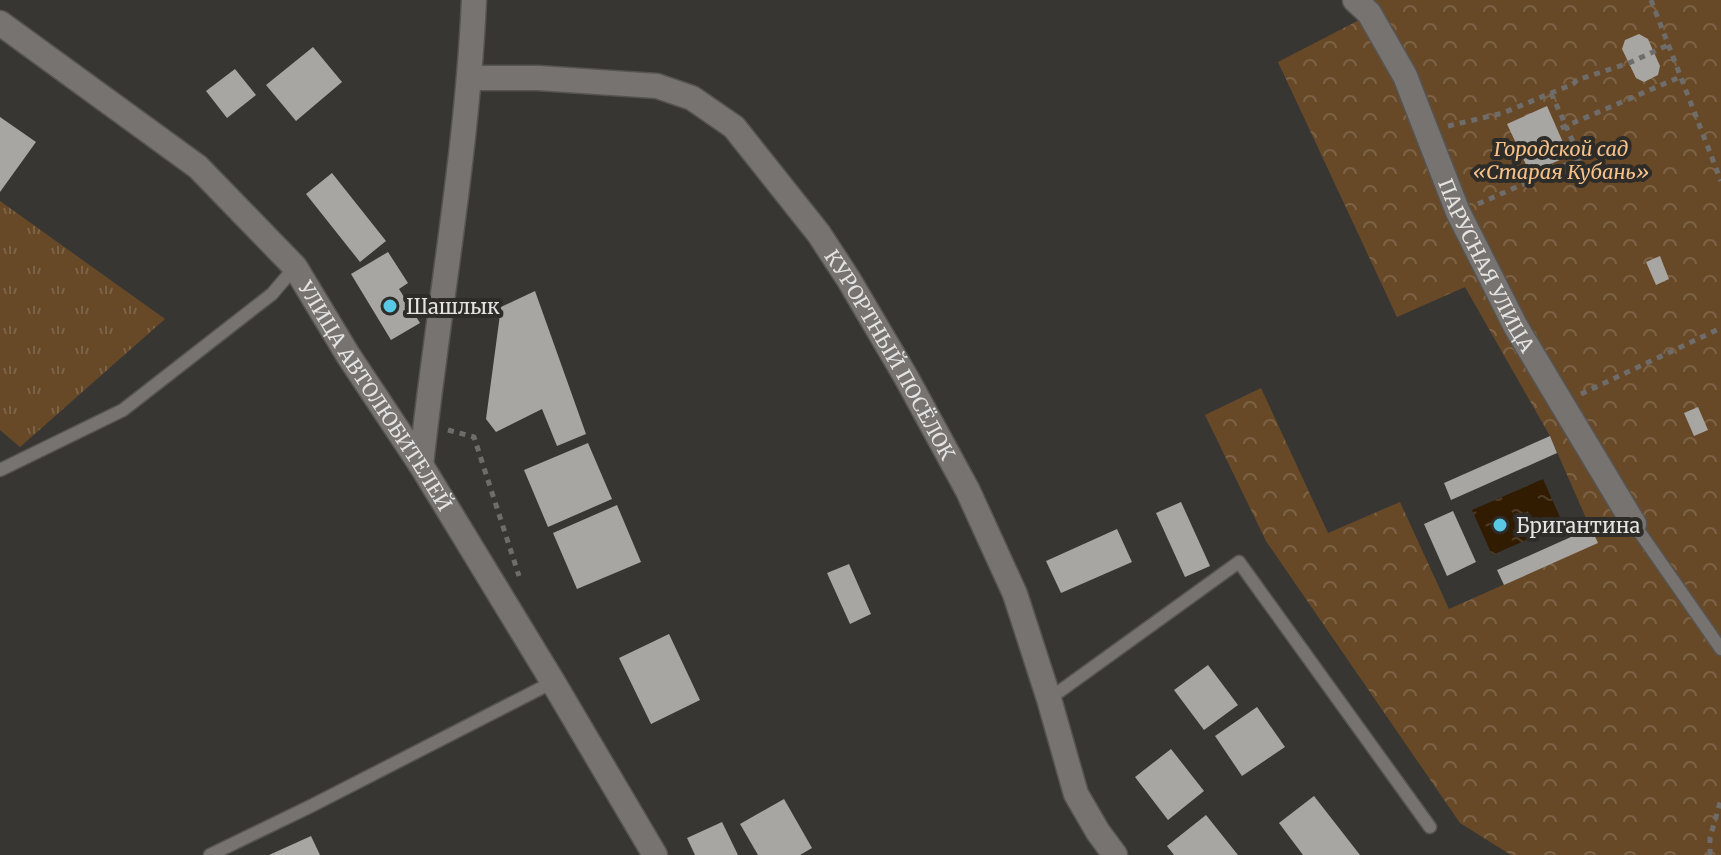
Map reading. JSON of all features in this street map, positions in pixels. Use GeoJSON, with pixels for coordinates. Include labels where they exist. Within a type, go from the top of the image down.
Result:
{"type":"FeatureCollection","features":[{"type":"Feature","properties":{"kind":"street"},"geometry":{"type":"LineString","coordinates":[[421,465],[456,201],[470,78],[474,0]]}},
{"type":"Feature","properties":{"kind":"street","name":"ПАРУСНАЯ УЛИЦА"},"geometry":{"type":"LineString","coordinates":[[1355,0],[1369,13],[1405,76],[1458,212],[1516,327],[1634,524]]}},
{"type":"Feature","properties":{"kind":"street","name":"УЛИЦА АВТОЛЮБИТЕЛЕЙ"},"geometry":{"type":"LineString","coordinates":[[0,23],[198,167],[295,267],[348,355],[421,465],[655,855]]}},
{"type":"Feature","properties":{"kind":"street","name":"КУРОРТНЫЙ ПОСЁЛОК"},"geometry":{"type":"LineString","coordinates":[[470,78],[538,78],[657,86],[692,98],[734,127],[819,234],[849,280],[968,491],[1015,594],[1076,794],[1115,855]]}},
{"type":"Feature","properties":{"kind":"lane"},"geometry":{"type":"LineString","coordinates":[[0,470],[123,410],[272,294],[295,267]]}},
{"type":"Feature","properties":{"kind":"lane"},"geometry":{"type":"LineString","coordinates":[[1634,524],[1721,649]]}},
{"type":"Feature","properties":{"kind":"lane"},"geometry":{"type":"LineString","coordinates":[[1049,699],[1239,562],[1430,827]]}},
{"type":"Feature","properties":{"kind":"lane"},"geometry":{"type":"LineString","coordinates":[[210,855],[553,682]]}},
{"type":"Feature","properties":{"kind":"path"},"geometry":{"type":"LineString","coordinates":[[1651,0],[1721,181]]}},
{"type":"Feature","properties":{"kind":"path"},"geometry":{"type":"LineString","coordinates":[[1427,131],[1503,113],[1668,45]]}},
{"type":"Feature","properties":{"kind":"path"},"geometry":{"type":"LineString","coordinates":[[1557,130],[1680,77]]}},
{"type":"Feature","properties":{"kind":"path"},"geometry":{"type":"LineString","coordinates":[[1458,212],[1551,167],[1580,158],[1551,93]]}},
{"type":"Feature","properties":{"kind":"path"},"geometry":{"type":"LineString","coordinates":[[1562,404],[1721,328]]}},
{"type":"Feature","properties":{"kind":"path"},"geometry":{"type":"LineString","coordinates":[[425,425],[474,437],[522,583]]}},
{"type":"Feature","properties":{"kind":"path"},"geometry":{"type":"LineString","coordinates":[[1710,855],[1710,838],[1721,799]]}},
{"type":"Feature","properties":{"kind":"green space","name":"Городской сад «Старая Кубань»"},"geometry":{"type":"Polygon","coordinates":[[[1362,0],[1721,0],[1721,855],[1511,855],[1460,823],[1266,541],[1205,415],[1261,388],[1328,533],[1400,502],[1449,609],[1597,543],[1550,436],[1465,287],[1397,317],[1278,62],[1367,16],[1362,0]]]}},
{"type":"Feature","properties":{"kind":"green space"},"geometry":{"type":"Polygon","coordinates":[[[0,201],[165,319],[20,447],[0,430],[0,201]]]}},
{"type":"Feature","properties":{"kind":"water"},"geometry":{"type":"Polygon","coordinates":[[[1543,479],[1563,524],[1492,555],[1472,510],[1543,479]]]}},
{"type":"Feature","properties":{"kind":"building"},"geometry":{"type":"Polygon","coordinates":[[[1639,34],[1648,39],[1660,66],[1658,75],[1644,82],[1636,78],[1622,49],[1625,40],[1639,34]]]}},
{"type":"Feature","properties":{"kind":"building"},"geometry":{"type":"Polygon","coordinates":[[[313,47],[342,82],[296,121],[266,85],[313,47]]]}},
{"type":"Feature","properties":{"kind":"building"},"geometry":{"type":"Polygon","coordinates":[[[235,69],[256,95],[227,118],[206,91],[235,69]]]}},
{"type":"Feature","properties":{"kind":"building"},"geometry":{"type":"Polygon","coordinates":[[[1547,106],[1569,156],[1530,173],[1507,124],[1547,106]]]}},
{"type":"Feature","properties":{"kind":"building"},"geometry":{"type":"Polygon","coordinates":[[[0,117],[36,142],[0,192],[0,117]]]}},
{"type":"Feature","properties":{"kind":"building"},"geometry":{"type":"Polygon","coordinates":[[[332,173],[386,241],[360,262],[306,194],[332,173]]]}},
{"type":"Feature","properties":{"kind":"building","name":"Шашлык"},"geometry":{"type":"Polygon","coordinates":[[[388,252],[408,283],[399,289],[420,323],[391,340],[351,274],[388,252]]]}},
{"type":"Feature","properties":{"kind":"building"},"geometry":{"type":"Polygon","coordinates":[[[1660,256],[1669,279],[1656,285],[1646,262],[1660,256]]]}},
{"type":"Feature","properties":{"kind":"building"},"geometry":{"type":"Polygon","coordinates":[[[535,291],[586,434],[557,446],[542,409],[496,432],[486,419],[501,307],[535,291]]]}},
{"type":"Feature","properties":{"kind":"building"},"geometry":{"type":"Polygon","coordinates":[[[1698,407],[1708,430],[1694,436],[1684,413],[1698,407]]]}},
{"type":"Feature","properties":{"kind":"building"},"geometry":{"type":"Polygon","coordinates":[[[1550,436],[1557,453],[1451,500],[1444,483],[1550,436]]]}},
{"type":"Feature","properties":{"kind":"building"},"geometry":{"type":"Polygon","coordinates":[[[588,443],[612,499],[548,527],[524,470],[588,443]]]}},
{"type":"Feature","properties":{"kind":"building"},"geometry":{"type":"Polygon","coordinates":[[[1181,502],[1210,566],[1185,577],[1156,513],[1181,502]]]}},
{"type":"Feature","properties":{"kind":"building"},"geometry":{"type":"Polygon","coordinates":[[[617,505],[641,562],[577,589],[553,533],[617,505]]]}},
{"type":"Feature","properties":{"kind":"building"},"geometry":{"type":"Polygon","coordinates":[[[1453,511],[1476,562],[1447,576],[1424,524],[1453,511]]]}},
{"type":"Feature","properties":{"kind":"building"},"geometry":{"type":"Polygon","coordinates":[[[1591,528],[1598,543],[1504,585],[1497,570],[1591,528]]]}},
{"type":"Feature","properties":{"kind":"building"},"geometry":{"type":"Polygon","coordinates":[[[1117,529],[1132,562],[1061,593],[1046,561],[1117,529]]]}},
{"type":"Feature","properties":{"kind":"building"},"geometry":{"type":"Polygon","coordinates":[[[849,564],[871,614],[850,624],[827,573],[849,564]]]}},
{"type":"Feature","properties":{"kind":"building"},"geometry":{"type":"Polygon","coordinates":[[[669,634],[700,700],[651,724],[619,658],[669,634]]]}},
{"type":"Feature","properties":{"kind":"building"},"geometry":{"type":"Polygon","coordinates":[[[1208,665],[1238,705],[1204,730],[1174,690],[1208,665]]]}},
{"type":"Feature","properties":{"kind":"building"},"geometry":{"type":"Polygon","coordinates":[[[1257,707],[1285,747],[1242,776],[1215,736],[1257,707]]]}},
{"type":"Feature","properties":{"kind":"building"},"geometry":{"type":"Polygon","coordinates":[[[1171,749],[1204,791],[1168,820],[1135,777],[1171,749]]]}},
{"type":"Feature","properties":{"kind":"building"},"geometry":{"type":"Polygon","coordinates":[[[1314,796],[1360,855],[1303,855],[1279,823],[1314,796]]]}},
{"type":"Feature","properties":{"kind":"building"},"geometry":{"type":"Polygon","coordinates":[[[784,799],[812,848],[800,855],[758,855],[740,824],[784,799]]]}},
{"type":"Feature","properties":{"kind":"building"},"geometry":{"type":"Polygon","coordinates":[[[1206,815],[1238,855],[1174,855],[1167,846],[1206,815]]]}},
{"type":"Feature","properties":{"kind":"building"},"geometry":{"type":"Polygon","coordinates":[[[722,822],[738,855],[695,855],[687,838],[722,822]]]}},
{"type":"Feature","properties":{"kind":"building"},"geometry":{"type":"Polygon","coordinates":[[[311,836],[320,855],[269,855],[311,836]]]}},
{"type":"Feature","properties":{"kind":"place","name":"Шашлык"},"geometry":{"type":"Point","coordinates":[390,306]}},
{"type":"Feature","properties":{"kind":"place","name":"Бригантина"},"geometry":{"type":"Point","coordinates":[1500,525]}}]}
